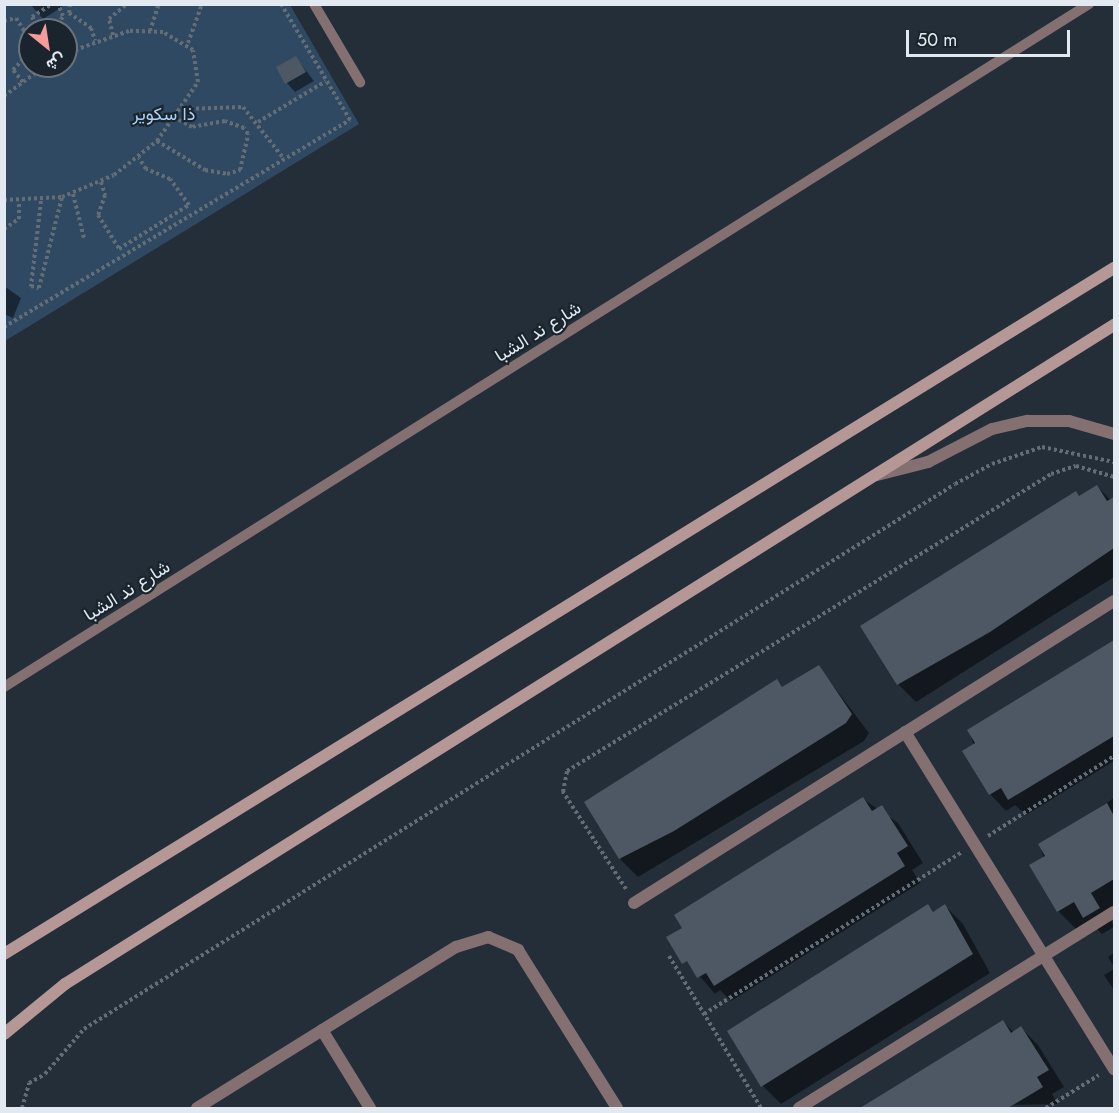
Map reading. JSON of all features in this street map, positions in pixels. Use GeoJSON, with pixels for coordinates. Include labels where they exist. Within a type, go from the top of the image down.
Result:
{"type":"FeatureCollection","features":[{"type":"Feature","properties":{"kind":"main road"},"geometry":{"type":"LineString","coordinates":[[4,954],[1114,268]]}},
{"type":"Feature","properties":{"kind":"main road"},"geometry":{"type":"LineString","coordinates":[[4,1034],[64,984],[1114,325]]}},
{"type":"Feature","properties":{"kind":"street"},"geometry":{"type":"LineString","coordinates":[[870,477],[928,462],[992,429],[1028,421],[1069,421],[1114,434]]}},
{"type":"Feature","properties":{"kind":"street"},"geometry":{"type":"LineString","coordinates":[[634,903],[1114,601]]}},
{"type":"Feature","properties":{"kind":"street"},"geometry":{"type":"LineString","coordinates":[[905,732],[1114,1068]]}},
{"type":"Feature","properties":{"kind":"street"},"geometry":{"type":"LineString","coordinates":[[799,1108],[1114,912]]}},
{"type":"Feature","properties":{"kind":"street"},"geometry":{"type":"LineString","coordinates":[[197,1108],[471,940],[504,941],[528,963],[617,1108]]}},
{"type":"Feature","properties":{"kind":"street"},"geometry":{"type":"LineString","coordinates":[[321,1030],[370,1108]]}},
{"type":"Feature","properties":{"kind":"lane"},"geometry":{"type":"LineString","coordinates":[[314,4],[360,82]]}},
{"type":"Feature","properties":{"kind":"lane","name":"شارع ند الشبا"},"geometry":{"type":"LineString","coordinates":[[4,687],[1089,4]]}},
{"type":"Feature","properties":{"kind":"path"},"geometry":{"type":"LineString","coordinates":[[33,18],[32,16],[52,4]]}},
{"type":"Feature","properties":{"kind":"path"},"geometry":{"type":"LineString","coordinates":[[58,4],[62,18]]}},
{"type":"Feature","properties":{"kind":"path"},"geometry":{"type":"LineString","coordinates":[[70,4],[69,13],[91,28],[95,40]]}},
{"type":"Feature","properties":{"kind":"path"},"geometry":{"type":"LineString","coordinates":[[113,35],[109,19],[127,4]]}},
{"type":"Feature","properties":{"kind":"path"},"geometry":{"type":"LineString","coordinates":[[150,31],[159,4]]}},
{"type":"Feature","properties":{"kind":"path"},"geometry":{"type":"LineString","coordinates":[[4,200],[19,203],[73,194],[101,182],[139,158],[157,141],[183,109],[199,69],[188,43],[202,4]]}},
{"type":"Feature","properties":{"kind":"path"},"geometry":{"type":"LineString","coordinates":[[4,327],[350,120],[281,4]]}},
{"type":"Feature","properties":{"kind":"path"},"geometry":{"type":"LineString","coordinates":[[4,21],[15,18],[18,22]]}},
{"type":"Feature","properties":{"kind":"path"},"geometry":{"type":"LineString","coordinates":[[78,48],[113,35],[150,31],[188,43]]}},
{"type":"Feature","properties":{"kind":"path"},"geometry":{"type":"LineString","coordinates":[[18,65],[13,70],[18,76]]}},
{"type":"Feature","properties":{"kind":"path"},"geometry":{"type":"LineString","coordinates":[[20,78],[23,82]]}},
{"type":"Feature","properties":{"kind":"path"},"geometry":{"type":"LineString","coordinates":[[5,96],[28,78]]}},
{"type":"Feature","properties":{"kind":"path"},"geometry":{"type":"LineString","coordinates":[[258,122],[326,81]]}},
{"type":"Feature","properties":{"kind":"path"},"geometry":{"type":"LineString","coordinates":[[183,109],[237,106],[258,122],[284,159]]}},
{"type":"Feature","properties":{"kind":"path"},"geometry":{"type":"LineString","coordinates":[[157,141],[205,170],[227,174],[240,170],[248,134],[244,128],[225,121],[192,127],[176,118]]}},
{"type":"Feature","properties":{"kind":"path"},"geometry":{"type":"LineString","coordinates":[[101,182],[105,195],[98,215],[119,249],[189,205],[167,176],[146,169],[139,158]]}},
{"type":"Feature","properties":{"kind":"path"},"geometry":{"type":"LineString","coordinates":[[73,194],[84,238]]}},
{"type":"Feature","properties":{"kind":"path"},"geometry":{"type":"LineString","coordinates":[[41,201],[31,286],[39,288],[62,197]]}},
{"type":"Feature","properties":{"kind":"path"},"geometry":{"type":"LineString","coordinates":[[4,229],[19,219],[19,203]]}},
{"type":"Feature","properties":{"kind":"path"},"geometry":{"type":"LineString","coordinates":[[22,1108],[29,1083],[45,1074],[84,1029],[955,484],[992,464],[1042,447],[1114,462]]}},
{"type":"Feature","properties":{"kind":"path"},"geometry":{"type":"LineString","coordinates":[[634,903],[563,792],[567,771],[1050,474],[1076,466],[1114,477]]}},
{"type":"Feature","properties":{"kind":"path"},"geometry":{"type":"LineString","coordinates":[[704,1014],[1114,756]]}},
{"type":"Feature","properties":{"kind":"path"},"geometry":{"type":"LineString","coordinates":[[669,956],[761,1108]]}},
{"type":"Feature","properties":{"kind":"path"},"geometry":{"type":"LineString","coordinates":[[1046,1108],[1114,1068]]}},
{"type":"Feature","properties":{"kind":"green space","name":"ذا سكوير"},"geometry":{"type":"Polygon","coordinates":[[[5,5],[290,5],[359,124],[5,341],[5,5]]]}},
{"type":"Feature","properties":{"kind":"building"},"geometry":{"type":"Polygon","coordinates":[[[296,56],[306,72],[285,84],[276,67],[296,56]]]}},
{"type":"Feature","properties":{"kind":"building"},"geometry":{"type":"Polygon","coordinates":[[[1097,485],[1107,501],[1114,497],[1114,548],[990,632],[897,685],[860,626],[1076,491],[1079,496],[1097,485]]]}},
{"type":"Feature","properties":{"kind":"building"},"geometry":{"type":"Polygon","coordinates":[[[1114,640],[1114,736],[1008,800],[1001,788],[989,795],[962,751],[975,743],[967,730],[1114,640]]]}},
{"type":"Feature","properties":{"kind":"building"},"geometry":{"type":"Polygon","coordinates":[[[819,665],[852,714],[846,723],[674,831],[619,859],[584,802],[777,679],[782,687],[819,665]]]}},
{"type":"Feature","properties":{"kind":"building"},"geometry":{"type":"Polygon","coordinates":[[[863,797],[872,811],[882,805],[908,846],[897,853],[905,866],[714,986],[706,973],[697,978],[687,961],[682,964],[666,937],[682,928],[674,915],[863,797]]]}},
{"type":"Feature","properties":{"kind":"building"},"geometry":{"type":"Polygon","coordinates":[[[1107,803],[1114,816],[1114,879],[1091,893],[1100,908],[1083,918],[1074,902],[1057,912],[1029,865],[1045,856],[1038,844],[1107,803]]]}},
{"type":"Feature","properties":{"kind":"building"},"geometry":{"type":"Polygon","coordinates":[[[928,904],[933,912],[945,904],[973,954],[761,1087],[727,1031],[928,904]]]}},
{"type":"Feature","properties":{"kind":"building"},"geometry":{"type":"Polygon","coordinates":[[[1003,1020],[1011,1033],[1021,1026],[1049,1070],[1037,1077],[1043,1087],[1008,1108],[860,1108],[1003,1020]]]}}]}
